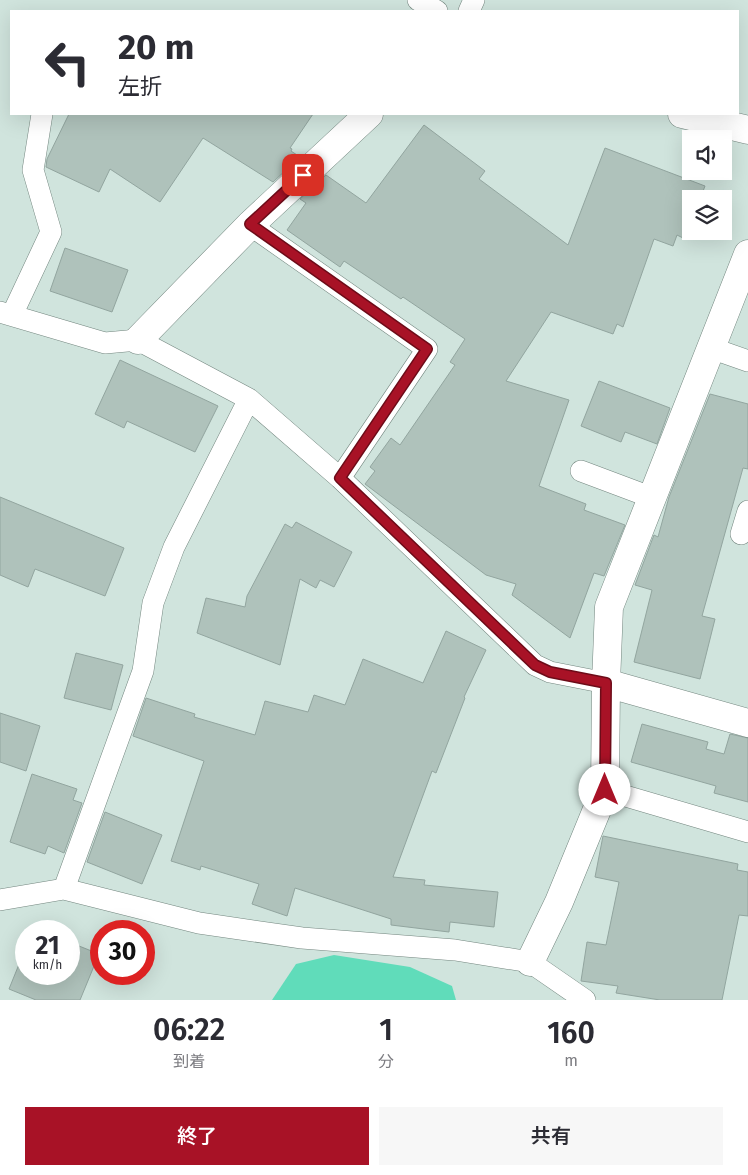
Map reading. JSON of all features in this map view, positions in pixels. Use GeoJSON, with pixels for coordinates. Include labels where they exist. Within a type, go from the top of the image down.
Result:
{"type":"FeatureCollection","features":[{"type":"Feature","properties":{"kind":"street"},"geometry":{"type":"LineString","coordinates":[[138,340],[250,224],[368,115]]}},
{"type":"Feature","properties":{"kind":"street"},"geometry":{"type":"LineString","coordinates":[[686,115],[748,130]]}},
{"type":"Feature","properties":{"kind":"street"},"geometry":{"type":"LineString","coordinates":[[530,962],[559,902],[605,790],[609,607],[748,254]]}},
{"type":"Feature","properties":{"kind":"street"},"geometry":{"type":"LineString","coordinates":[[606,683],[748,723]]}},
{"type":"Feature","properties":{"kind":"lane"},"geometry":{"type":"LineString","coordinates":[[418,0],[436,10]]}},
{"type":"Feature","properties":{"kind":"lane"},"geometry":{"type":"LineString","coordinates":[[42,115],[33,170],[51,232],[6,313],[105,343],[138,340],[249,399],[340,478],[535,665],[550,672],[606,683]]}},
{"type":"Feature","properties":{"kind":"lane"},"geometry":{"type":"LineString","coordinates":[[250,224],[427,349],[340,478]]}},
{"type":"Feature","properties":{"kind":"lane"},"geometry":{"type":"LineString","coordinates":[[711,348],[748,361]]}},
{"type":"Feature","properties":{"kind":"lane"},"geometry":{"type":"LineString","coordinates":[[64,889],[143,671],[153,603],[167,564],[249,399]]}},
{"type":"Feature","properties":{"kind":"lane"},"geometry":{"type":"LineString","coordinates":[[581,470],[653,498]]}},
{"type":"Feature","properties":{"kind":"lane"},"geometry":{"type":"LineString","coordinates":[[741,534],[748,511]]}},
{"type":"Feature","properties":{"kind":"lane"},"geometry":{"type":"LineString","coordinates":[[605,790],[748,832]]}},
{"type":"Feature","properties":{"kind":"lane"},"geometry":{"type":"LineString","coordinates":[[0,900],[64,889],[199,923],[302,938],[455,950],[530,962],[585,1000]]}},
{"type":"Feature","properties":{"kind":"green space"},"geometry":{"type":"Polygon","coordinates":[[[334,955],[410,967],[452,986],[456,1000],[272,1000],[296,964],[334,955]]]}},
{"type":"Feature","properties":{"kind":"building"},"geometry":{"type":"Polygon","coordinates":[[[69,115],[312,115],[290,148],[292,149],[291,151],[300,157],[273,182],[203,138],[160,202],[110,169],[99,192],[46,167],[47,159],[69,115]]]}},
{"type":"Feature","properties":{"kind":"building"},"geometry":{"type":"Polygon","coordinates":[[[424,125],[485,171],[479,179],[568,245],[605,148],[682,177],[682,180],[689,180],[705,186],[703,190],[682,190],[682,238],[677,235],[673,246],[654,239],[623,327],[617,324],[613,334],[551,312],[506,381],[569,400],[539,486],[586,504],[584,510],[625,525],[604,576],[594,573],[570,638],[512,595],[516,584],[486,575],[365,484],[375,471],[370,467],[391,438],[400,445],[455,365],[450,362],[465,339],[403,297],[401,299],[344,261],[340,267],[287,230],[306,203],[300,199],[326,175],[366,203],[424,125]]]}},
{"type":"Feature","properties":{"kind":"building"},"geometry":{"type":"Polygon","coordinates":[[[65,248],[128,270],[112,312],[50,291],[65,248]]]}},
{"type":"Feature","properties":{"kind":"building"},"geometry":{"type":"Polygon","coordinates":[[[120,360],[218,406],[195,452],[127,421],[124,428],[95,414],[120,360]]]}},
{"type":"Feature","properties":{"kind":"building"},"geometry":{"type":"Polygon","coordinates":[[[599,381],[670,408],[657,444],[625,432],[621,442],[581,426],[599,381]]]}},
{"type":"Feature","properties":{"kind":"building"},"geometry":{"type":"Polygon","coordinates":[[[710,394],[748,404],[748,469],[743,468],[702,616],[715,619],[700,679],[634,662],[652,590],[635,585],[654,535],[658,537],[669,497],[710,394]]]}},
{"type":"Feature","properties":{"kind":"building"},"geometry":{"type":"Polygon","coordinates":[[[0,497],[124,548],[105,596],[35,569],[28,587],[0,575],[0,497]]]}},
{"type":"Feature","properties":{"kind":"building"},"geometry":{"type":"Polygon","coordinates":[[[296,522],[352,552],[334,587],[320,580],[316,588],[300,579],[280,665],[197,633],[206,598],[245,607],[247,596],[285,524],[292,528],[296,522]]]}},
{"type":"Feature","properties":{"kind":"building"},"geometry":{"type":"Polygon","coordinates":[[[446,631],[486,650],[464,697],[436,773],[432,771],[393,877],[425,880],[424,885],[498,892],[494,927],[450,922],[449,932],[391,925],[391,919],[295,888],[287,916],[252,904],[259,884],[201,866],[200,870],[171,861],[204,761],[133,736],[146,698],[195,714],[194,717],[255,735],[265,701],[308,712],[314,695],[345,705],[363,659],[423,683],[446,631]]]}},
{"type":"Feature","properties":{"kind":"building"},"geometry":{"type":"Polygon","coordinates":[[[76,653],[123,665],[111,710],[64,698],[76,653]]]}},
{"type":"Feature","properties":{"kind":"building"},"geometry":{"type":"Polygon","coordinates":[[[0,713],[40,726],[26,771],[0,762],[0,713]]]}},
{"type":"Feature","properties":{"kind":"building"},"geometry":{"type":"Polygon","coordinates":[[[642,724],[708,742],[706,749],[724,754],[730,734],[748,738],[748,802],[714,793],[716,786],[631,762],[642,724]]]}},
{"type":"Feature","properties":{"kind":"building"},"geometry":{"type":"Polygon","coordinates":[[[32,774],[77,789],[73,800],[82,803],[64,853],[48,846],[45,854],[10,842],[32,774]]]}},
{"type":"Feature","properties":{"kind":"building"},"geometry":{"type":"Polygon","coordinates":[[[105,812],[162,835],[142,884],[87,862],[105,812]]]}},
{"type":"Feature","properties":{"kind":"building"},"geometry":{"type":"Polygon","coordinates":[[[603,836],[738,864],[737,870],[748,872],[748,916],[739,915],[722,1000],[660,1000],[616,993],[618,986],[581,981],[587,942],[606,945],[619,882],[595,877],[603,836]]]}},
{"type":"Feature","properties":{"kind":"building"},"geometry":{"type":"Polygon","coordinates":[[[80,946],[90,950],[90,976],[80,1000],[36,1000],[9,989],[15,974],[15,985],[80,985],[80,946]]]}},
{"type":"Feature","properties":{"kind":"route"},"geometry":{"type":"LineString","coordinates":[[303,175],[250,224],[427,349],[340,478],[535,665],[550,672],[606,683],[605,790]]}}]}
